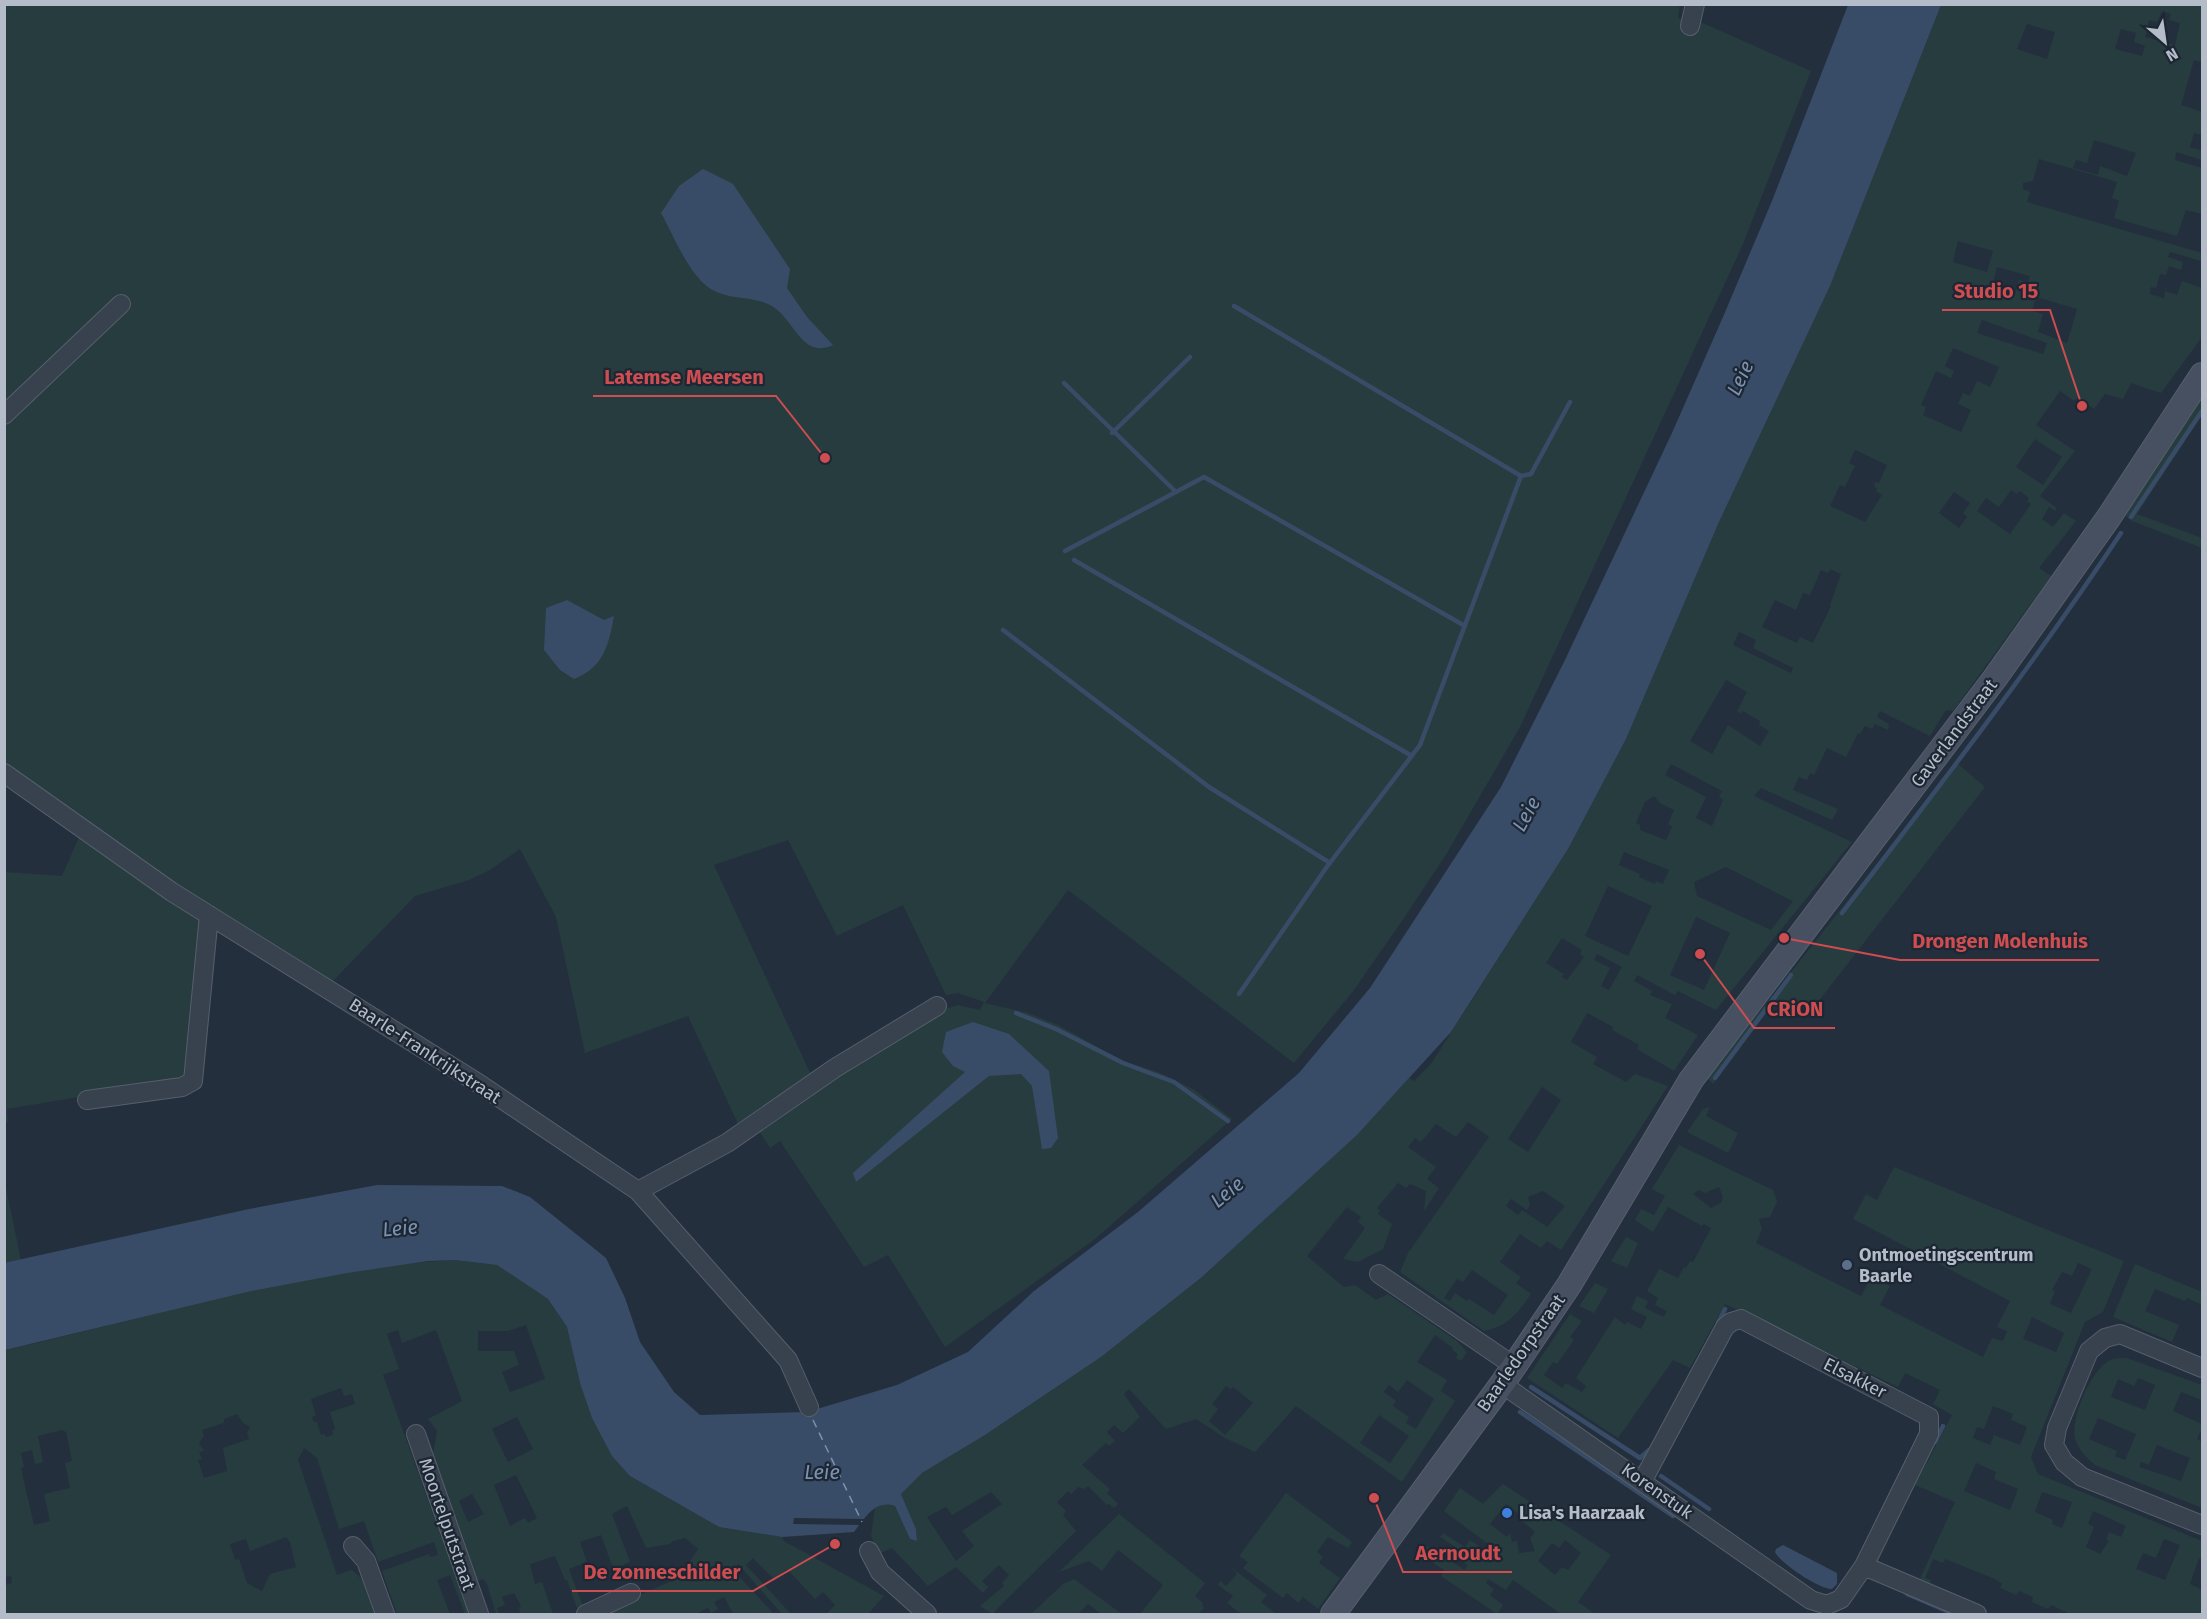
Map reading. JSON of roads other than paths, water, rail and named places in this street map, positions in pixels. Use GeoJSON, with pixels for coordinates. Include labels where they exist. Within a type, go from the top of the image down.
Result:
{"type":"FeatureCollection","features":[{"type":"Feature","properties":{"kind":"main road","name":"Gaverlandstraat"},"geometry":{"type":"LineString","coordinates":[[1691,1080],[1995,678],[2109,517],[2202,375]]}},
{"type":"Feature","properties":{"kind":"main road","name":"Baarledorpstraat"},"geometry":{"type":"LineString","coordinates":[[1333,1614],[1508,1375],[1569,1285],[1691,1080]]}},
{"type":"Feature","properties":{"kind":"street"},"geometry":{"type":"LineString","coordinates":[[1690,26],[1695,4]]}},
{"type":"Feature","properties":{"kind":"street"},"geometry":{"type":"LineString","coordinates":[[4,415],[121,304]]}},
{"type":"Feature","properties":{"kind":"street","name":"Baarle-Frankrijkstraat"},"geometry":{"type":"LineString","coordinates":[[4,772],[107,847],[208,915],[478,1083],[638,1191],[788,1360],[808,1407]]}},
{"type":"Feature","properties":{"kind":"street"},"geometry":{"type":"LineString","coordinates":[[87,1100],[182,1087],[193,1081],[208,915]]}},
{"type":"Feature","properties":{"kind":"street"},"geometry":{"type":"LineString","coordinates":[[638,1191],[727,1143],[826,1074],[937,1006]]}},
{"type":"Feature","properties":{"kind":"street","name":"Korenstuk"},"geometry":{"type":"LineString","coordinates":[[1379,1274],[1643,1480],[1811,1600]]}},
{"type":"Feature","properties":{"kind":"street","name":"Elsakker"},"geometry":{"type":"LineString","coordinates":[[1643,1480],[1725,1327],[1741,1319],[1929,1417],[1929,1434],[1864,1566],[1841,1599],[1827,1605],[1811,1600]]}},
{"type":"Feature","properties":{"kind":"street"},"geometry":{"type":"LineString","coordinates":[[2202,1368],[2120,1334],[2105,1338],[2089,1352],[2057,1428],[2054,1445],[2064,1462],[2082,1477],[2202,1526]]}},
{"type":"Feature","properties":{"kind":"street","name":"Moortelputstraat"},"geometry":{"type":"LineString","coordinates":[[416,1434],[478,1614]]}},
{"type":"Feature","properties":{"kind":"street"},"geometry":{"type":"LineString","coordinates":[[353,1546],[366,1561],[385,1614]]}},
{"type":"Feature","properties":{"kind":"street"},"geometry":{"type":"LineString","coordinates":[[869,1551],[880,1572],[927,1614]]}},
{"type":"Feature","properties":{"kind":"street"},"geometry":{"type":"LineString","coordinates":[[1864,1566],[1977,1614]]}},
{"type":"Feature","properties":{"kind":"street"},"geometry":{"type":"LineString","coordinates":[[586,1614],[632,1593]]}},
{"type":"Feature","properties":{"kind":"water","name":"Leie"},"geometry":{"type":"Polygon","coordinates":[[[1848,5],[1941,5],[1830,286],[1719,522],[1626,739],[1568,849],[1451,1032],[1357,1135],[1202,1277],[1101,1357],[985,1435],[922,1473],[901,1494],[916,1529],[917,1541],[910,1539],[895,1506],[888,1505],[876,1507],[854,1532],[782,1537],[719,1527],[630,1476],[612,1456],[592,1418],[580,1383],[567,1327],[548,1299],[497,1265],[455,1260],[428,1261],[347,1273],[251,1291],[5,1350],[4,1263],[249,1209],[377,1185],[502,1186],[530,1197],[606,1258],[625,1298],[640,1342],[674,1392],[700,1415],[807,1412],[897,1385],[968,1352],[1034,1291],[1138,1212],[1299,1073],[1370,988],[1501,787],[1564,662],[1672,433],[1723,317],[1772,201],[1848,5]]]}},
{"type":"Feature","properties":{"kind":"water"},"geometry":{"type":"Polygon","coordinates":[[[703,169],[733,184],[790,269],[787,288],[807,317],[833,345],[822,348],[813,347],[799,336],[779,311],[770,305],[715,291],[700,280],[694,272],[661,213],[679,186],[703,169]]]}},
{"type":"Feature","properties":{"kind":"water"},"geometry":{"type":"Polygon","coordinates":[[[567,600],[604,620],[614,616],[607,646],[598,662],[592,669],[574,679],[560,670],[544,650],[546,608],[567,600]]]}},
{"type":"Feature","properties":{"kind":"water"},"geometry":{"type":"Polygon","coordinates":[[[973,1022],[1009,1034],[1049,1071],[1058,1138],[1051,1148],[1042,1149],[1032,1086],[1021,1074],[989,1076],[856,1182],[853,1173],[965,1072],[953,1066],[942,1052],[946,1032],[973,1022]]]}},
{"type":"Feature","properties":{"kind":"water"},"geometry":{"type":"Polygon","coordinates":[[[1783,1545],[1837,1573],[1837,1584],[1832,1589],[1826,1588],[1792,1569],[1775,1552],[1783,1545]]]}},
{"type":"Feature","properties":{"kind":"waterway"},"geometry":{"type":"LineString","coordinates":[[1234,306],[1521,476]]}},
{"type":"Feature","properties":{"kind":"waterway"},"geometry":{"type":"LineString","coordinates":[[1112,433],[1190,357]]}},
{"type":"Feature","properties":{"kind":"waterway"},"geometry":{"type":"LineString","coordinates":[[1064,383],[1176,492]]}},
{"type":"Feature","properties":{"kind":"waterway"},"geometry":{"type":"LineString","coordinates":[[1239,994],[1326,868],[1420,745],[1521,476],[1531,474],[1570,402]]}},
{"type":"Feature","properties":{"kind":"waterway"},"geometry":{"type":"LineString","coordinates":[[2131,517],[2202,411]]}},
{"type":"Feature","properties":{"kind":"waterway"},"geometry":{"type":"LineString","coordinates":[[1065,551],[1204,477],[1465,626]]}},
{"type":"Feature","properties":{"kind":"waterway"},"geometry":{"type":"LineString","coordinates":[[1842,913],[2020,678],[2121,533]]}},
{"type":"Feature","properties":{"kind":"waterway"},"geometry":{"type":"LineString","coordinates":[[1074,560],[1412,756]]}},
{"type":"Feature","properties":{"kind":"waterway"},"geometry":{"type":"LineString","coordinates":[[1003,630],[1209,787],[1330,863]]}},
{"type":"Feature","properties":{"kind":"waterway"},"geometry":{"type":"LineString","coordinates":[[1715,1078],[1791,975]]}},
{"type":"Feature","properties":{"kind":"waterway"},"geometry":{"type":"LineString","coordinates":[[1016,1013],[1056,1029],[1123,1063],[1174,1082],[1228,1121]]}},
{"type":"Feature","properties":{"kind":"waterway"},"geometry":{"type":"LineString","coordinates":[[1718,1323],[1725,1309]]}},
{"type":"Feature","properties":{"kind":"waterway"},"geometry":{"type":"LineString","coordinates":[[1531,1387],[1640,1458],[1649,1450]]}},
{"type":"Feature","properties":{"kind":"waterway"},"geometry":{"type":"LineString","coordinates":[[1520,1412],[1673,1516]]}},
{"type":"Feature","properties":{"kind":"waterway"},"geometry":{"type":"LineString","coordinates":[[1935,1442],[1943,1426]]}},
{"type":"Feature","properties":{"kind":"waterway"},"geometry":{"type":"LineString","coordinates":[[1661,1476],[1709,1509]]}},
{"type":"Feature","properties":{"kind":"waterway"},"geometry":{"type":"LineString","coordinates":[[1907,1594],[1954,1614]]}},
{"type":"Feature","properties":{"kind":"place","name":"Studio 15"},"geometry":{"type":"Point","coordinates":[2082,406]}},
{"type":"Feature","properties":{"kind":"place","name":"Latemse Meersen"},"geometry":{"type":"Point","coordinates":[825,458]}},
{"type":"Feature","properties":{"kind":"place","name":"Drongen Molenhuis"},"geometry":{"type":"Point","coordinates":[1784,938]}},
{"type":"Feature","properties":{"kind":"place","name":"CRiON"},"geometry":{"type":"Point","coordinates":[1700,954]}},
{"type":"Feature","properties":{"kind":"place","name":"Ontmoetingscentrum Baarle"},"geometry":{"type":"Point","coordinates":[1847,1265]}},
{"type":"Feature","properties":{"kind":"place","name":"Aernoudt"},"geometry":{"type":"Point","coordinates":[1374,1498]}},
{"type":"Feature","properties":{"kind":"place","name":"Lisa's Haarzaak"},"geometry":{"type":"Point","coordinates":[1507,1513]}},
{"type":"Feature","properties":{"kind":"place","name":"De zonneschilder"},"geometry":{"type":"Point","coordinates":[835,1544]}}]}
